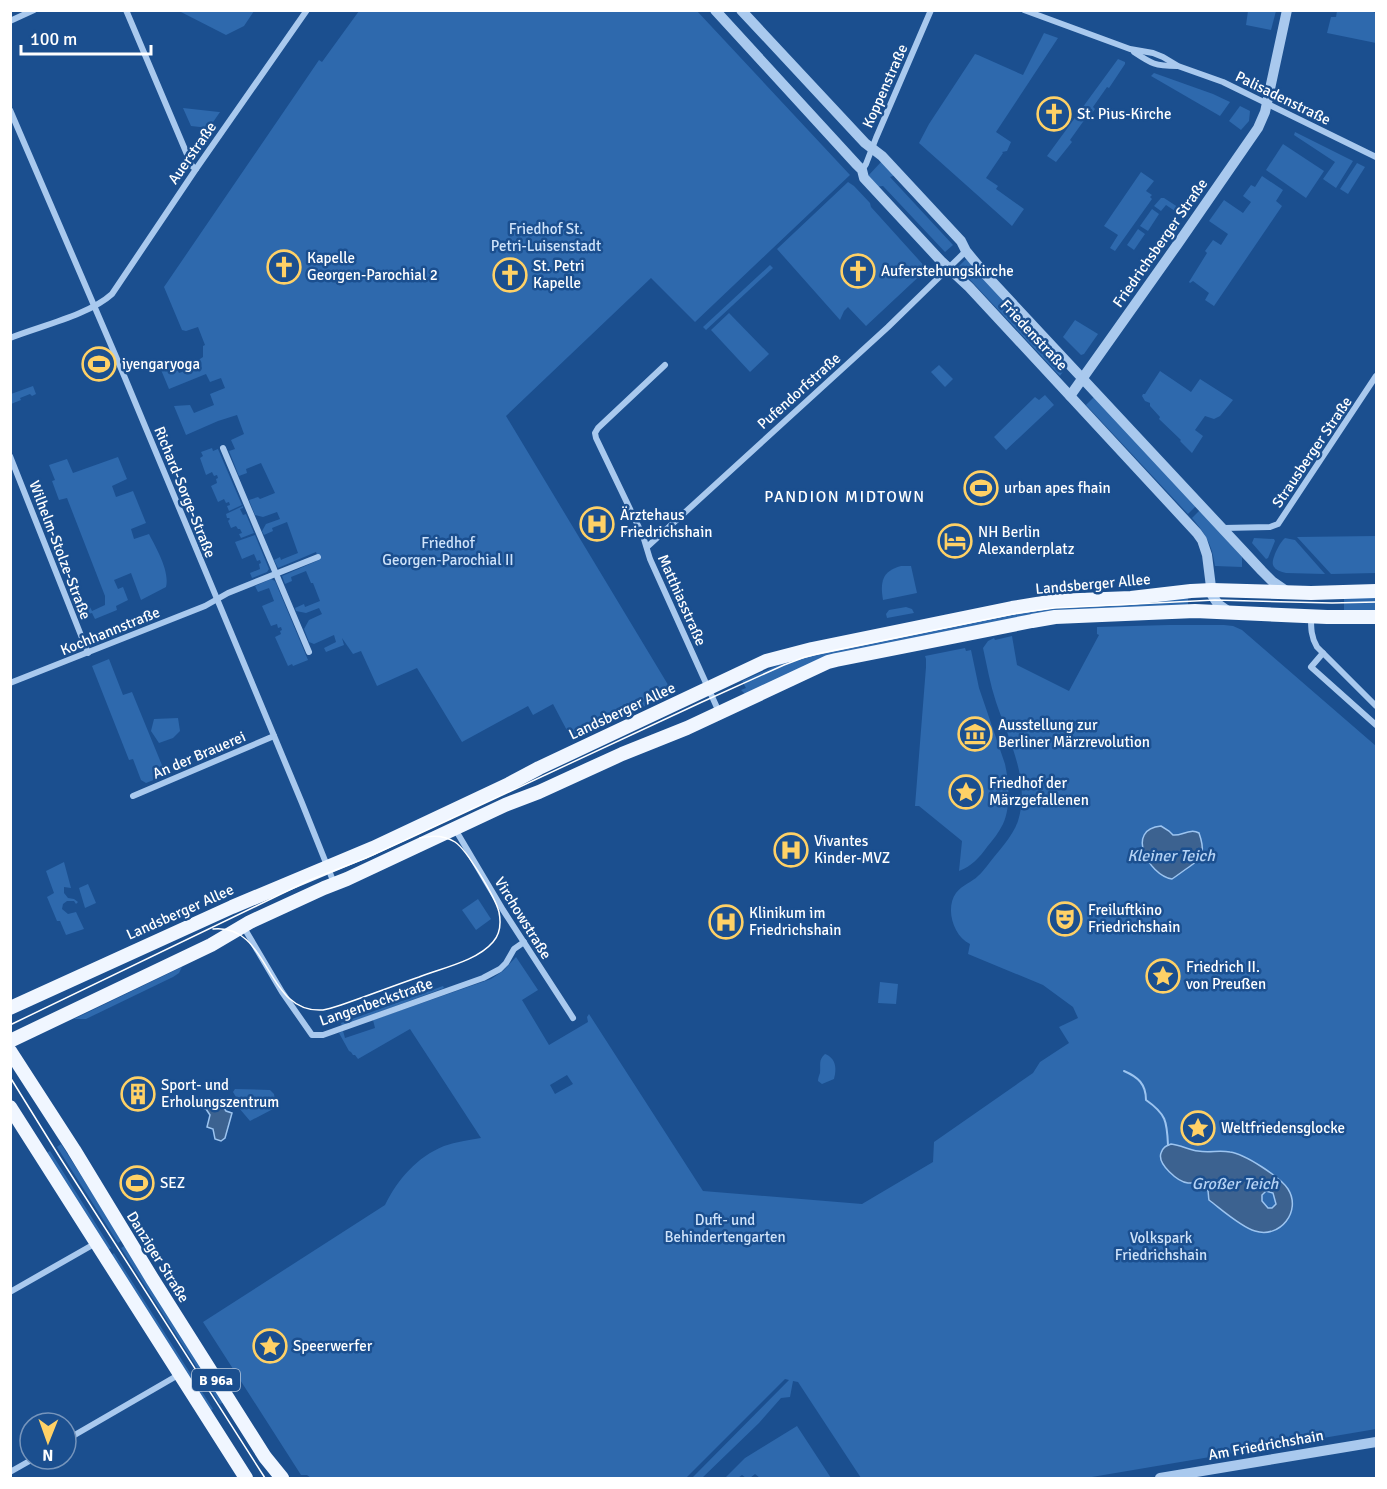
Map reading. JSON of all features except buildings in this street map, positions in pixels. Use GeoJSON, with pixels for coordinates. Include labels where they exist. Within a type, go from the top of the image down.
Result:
{"type":"FeatureCollection","features":[{"type":"Feature","properties":{"kind":"main road","name":"Landsberger Allee"},"geometry":{"type":"LineString","coordinates":[[10,1008],[205,919],[373,848],[766,661],[786,655],[1055,601],[1131,598],[1212,590],[1311,593],[1377,591]]}},
{"type":"Feature","properties":{"kind":"main road","name":"Landsberger Allee"},"geometry":{"type":"LineString","coordinates":[[10,1041],[334,884],[828,662],[997,627],[1065,617],[1195,611],[1311,617],[1377,617]]}},
{"type":"Feature","properties":{"kind":"main road","name":"Danziger Straße"},"geometry":{"type":"LineString","coordinates":[[10,1051],[265,1457],[282,1479]]}},
{"type":"Feature","properties":{"kind":"main road","name":"B 96a"},"geometry":{"type":"LineString","coordinates":[[10,1107],[246,1479]]}},
{"type":"Feature","properties":{"kind":"street"},"geometry":{"type":"LineString","coordinates":[[10,21],[34,10]]}},
{"type":"Feature","properties":{"kind":"street"},"geometry":{"type":"LineString","coordinates":[[126,10],[192,166],[196,169]]}},
{"type":"Feature","properties":{"kind":"street","name":"Auerstraße"},"geometry":{"type":"LineString","coordinates":[[10,338],[94,306],[112,294],[307,10]]}},
{"type":"Feature","properties":{"kind":"street","name":"Friedenstraße"},"geometry":{"type":"LineString","coordinates":[[715,10],[862,170],[864,178],[969,287],[1197,533],[1205,548],[1212,595],[1218,604],[1238,614]]}},
{"type":"Feature","properties":{"kind":"street","name":"Friedenstraße"},"geometry":{"type":"LineString","coordinates":[[741,10],[871,149],[882,156],[961,241],[966,251],[985,274],[1272,581],[1288,592]]}},
{"type":"Feature","properties":{"kind":"street","name":"Koppenstraße"},"geometry":{"type":"LineString","coordinates":[[862,170],[931,10]]}},
{"type":"Feature","properties":{"kind":"street","name":"Palisadenstraße"},"geometry":{"type":"LineString","coordinates":[[1024,10],[1130,49],[1163,57],[1178,66],[1223,82],[1377,157]]}},
{"type":"Feature","properties":{"kind":"street","name":"Friedrichsberger Straße"},"geometry":{"type":"LineString","coordinates":[[1070,396],[1254,136],[1267,104],[1287,10]]}},
{"type":"Feature","properties":{"kind":"street","name":"Richard-Sorge-Straße"},"geometry":{"type":"LineString","coordinates":[[10,110],[94,306],[334,884]]}},
{"type":"Feature","properties":{"kind":"street","name":"Pufendorfstraße"},"geometry":{"type":"LineString","coordinates":[[646,547],[896,320],[966,251]]}},
{"type":"Feature","properties":{"kind":"street","name":"Matthiasstraße"},"geometry":{"type":"LineString","coordinates":[[665,364],[595,433],[639,527],[650,559],[719,712]]}},
{"type":"Feature","properties":{"kind":"street","name":"Strausberger Straße"},"geometry":{"type":"LineString","coordinates":[[1223,528],[1270,527],[1278,524],[1377,376]]}},
{"type":"Feature","properties":{"kind":"street"},"geometry":{"type":"LineString","coordinates":[[223,448],[309,652]]}},
{"type":"Feature","properties":{"kind":"street","name":"Wilhelm-Stolze-Straße"},"geometry":{"type":"LineString","coordinates":[[10,456],[88,653]]}},
{"type":"Feature","properties":{"kind":"street","name":"Kochhannstraße"},"geometry":{"type":"LineString","coordinates":[[10,683],[205,606],[228,593],[318,556]]}},
{"type":"Feature","properties":{"kind":"street"},"geometry":{"type":"LineString","coordinates":[[1311,617],[1313,640],[1323,653],[1377,706]]}},
{"type":"Feature","properties":{"kind":"street"},"geometry":{"type":"LineString","coordinates":[[1323,653],[1311,667],[1377,725]]}},
{"type":"Feature","properties":{"kind":"street","name":"An der Brauerei"},"geometry":{"type":"LineString","coordinates":[[133,796],[274,736]]}},
{"type":"Feature","properties":{"kind":"street","name":"Virchowstraße"},"geometry":{"type":"LineString","coordinates":[[455,829],[502,910],[573,1018]]}},
{"type":"Feature","properties":{"kind":"street","name":"Langenbeckstraße"},"geometry":{"type":"LineString","coordinates":[[245,929],[277,984],[312,1035],[323,1035],[483,978],[500,969],[514,948],[524,942]]}},
{"type":"Feature","properties":{"kind":"street"},"geometry":{"type":"LineString","coordinates":[[10,1292],[97,1243]]}},
{"type":"Feature","properties":{"kind":"street"},"geometry":{"type":"LineString","coordinates":[[78,1433],[180,1374]]}},
{"type":"Feature","properties":{"kind":"street","name":"Am Friedrichshain"},"geometry":{"type":"LineString","coordinates":[[1164,1478],[1377,1442]]}},
{"type":"Feature","properties":{"kind":"green space"},"geometry":{"type":"Polygon","coordinates":[[[1367,10],[1376,13],[1376,43],[1327,33],[1331,17],[1336,17],[1337,11],[1367,10]]]}},
{"type":"Feature","properties":{"kind":"green space"},"geometry":{"type":"Polygon","coordinates":[[[179,11],[254,11],[244,26],[226,35],[179,11]]]}},
{"type":"Feature","properties":{"kind":"green space","name":"Friedhof Georgen-Parochial II"},"geometry":{"type":"Polygon","coordinates":[[[359,11],[697,11],[850,175],[695,322],[651,278],[506,416],[673,693],[572,740],[553,704],[533,715],[528,706],[462,742],[417,668],[377,686],[361,651],[353,654],[342,638],[344,645],[326,652],[324,648],[336,642],[334,635],[314,644],[309,642],[304,629],[309,620],[322,614],[319,608],[306,613],[296,611],[295,608],[320,601],[313,583],[306,571],[291,577],[292,581],[285,584],[282,576],[319,560],[316,552],[278,568],[274,560],[280,557],[281,560],[298,553],[287,522],[272,528],[273,531],[264,535],[262,531],[266,524],[280,519],[277,512],[263,517],[255,515],[249,500],[258,497],[260,499],[275,493],[261,463],[246,469],[247,473],[239,476],[229,451],[235,449],[231,440],[244,434],[237,415],[186,435],[174,406],[190,405],[194,413],[214,405],[210,394],[225,388],[221,378],[210,382],[206,374],[169,389],[159,365],[172,359],[179,373],[199,366],[197,361],[203,357],[203,346],[205,345],[198,327],[182,330],[164,287],[319,60],[322,62],[359,11]]]}},
{"type":"Feature","properties":{"kind":"green space"},"geometry":{"type":"Polygon","coordinates":[[[1248,11],[1276,11],[1271,30],[1246,25],[1248,11]]]}},
{"type":"Feature","properties":{"kind":"green space"},"geometry":{"type":"Polygon","coordinates":[[[1044,33],[1058,38],[996,132],[1011,142],[1007,151],[1002,152],[986,178],[998,186],[996,189],[1024,209],[1012,226],[919,143],[975,54],[1023,75],[1044,33]]]}},
{"type":"Feature","properties":{"kind":"green space"},"geometry":{"type":"Polygon","coordinates":[[[1118,59],[1125,64],[1056,162],[1047,156],[1118,59]]]}},
{"type":"Feature","properties":{"kind":"green space"},"geometry":{"type":"Polygon","coordinates":[[[1154,73],[1230,102],[1220,116],[1151,76],[1154,73]]]}},
{"type":"Feature","properties":{"kind":"green space"},"geometry":{"type":"Polygon","coordinates":[[[1240,106],[1250,111],[1249,121],[1241,130],[1229,121],[1240,106]]]}},
{"type":"Feature","properties":{"kind":"green space"},"geometry":{"type":"Polygon","coordinates":[[[183,108],[220,112],[209,128],[191,126],[183,108]]]}},
{"type":"Feature","properties":{"kind":"green space"},"geometry":{"type":"Polygon","coordinates":[[[1295,132],[1353,161],[1336,188],[1323,179],[1335,162],[1294,135],[1295,132]]]}},
{"type":"Feature","properties":{"kind":"green space"},"geometry":{"type":"Polygon","coordinates":[[[1283,144],[1324,171],[1306,198],[1266,170],[1283,144]]]}},
{"type":"Feature","properties":{"kind":"green space"},"geometry":{"type":"Polygon","coordinates":[[[882,161],[896,175],[890,177],[953,245],[945,252],[883,186],[876,187],[867,177],[882,161]]]}},
{"type":"Feature","properties":{"kind":"green space"},"geometry":{"type":"Polygon","coordinates":[[[1357,163],[1365,167],[1348,194],[1340,189],[1357,163]]]}},
{"type":"Feature","properties":{"kind":"green space"},"geometry":{"type":"Polygon","coordinates":[[[1141,172],[1154,181],[1146,191],[1152,195],[1150,197],[1152,199],[1115,251],[1110,248],[1118,235],[1104,226],[1141,172]]]}},
{"type":"Feature","properties":{"kind":"green space"},"geometry":{"type":"Polygon","coordinates":[[[1262,176],[1283,190],[1276,201],[1282,206],[1214,306],[1205,300],[1209,293],[1193,281],[1189,282],[1213,240],[1221,245],[1228,234],[1209,221],[1224,200],[1243,213],[1251,202],[1243,196],[1251,185],[1255,187],[1262,176]]]}},
{"type":"Feature","properties":{"kind":"green space"},"geometry":{"type":"Polygon","coordinates":[[[848,182],[870,203],[871,207],[927,269],[866,326],[848,307],[840,320],[777,249],[848,182]]]}},
{"type":"Feature","properties":{"kind":"green space"},"geometry":{"type":"Polygon","coordinates":[[[1161,198],[1184,211],[1181,215],[1166,205],[1161,211],[1154,206],[1161,198]]]}},
{"type":"Feature","properties":{"kind":"green space"},"geometry":{"type":"Polygon","coordinates":[[[1152,209],[1159,214],[1148,231],[1140,226],[1152,209]]]}},
{"type":"Feature","properties":{"kind":"green space"},"geometry":{"type":"Polygon","coordinates":[[[1138,229],[1145,234],[1134,250],[1127,245],[1138,229]]]}},
{"type":"Feature","properties":{"kind":"green space"},"geometry":{"type":"Polygon","coordinates":[[[965,260],[1066,367],[1060,376],[959,268],[965,260]]]}},
{"type":"Feature","properties":{"kind":"green space"},"geometry":{"type":"Polygon","coordinates":[[[770,265],[773,268],[706,330],[703,327],[770,265]]]}},
{"type":"Feature","properties":{"kind":"green space"},"geometry":{"type":"Polygon","coordinates":[[[729,313],[769,354],[750,372],[711,330],[729,313]]]}},
{"type":"Feature","properties":{"kind":"green space"},"geometry":{"type":"Polygon","coordinates":[[[1075,320],[1098,334],[1081,355],[1063,337],[1075,320]]]}},
{"type":"Feature","properties":{"kind":"green space"},"geometry":{"type":"Polygon","coordinates":[[[939,365],[953,379],[945,387],[931,372],[939,365]]]}},
{"type":"Feature","properties":{"kind":"green space"},"geometry":{"type":"Polygon","coordinates":[[[1160,371],[1191,392],[1200,379],[1233,400],[1220,416],[1214,419],[1205,416],[1195,430],[1203,436],[1192,453],[1159,419],[1160,417],[1150,403],[1142,396],[1160,371]]]}},
{"type":"Feature","properties":{"kind":"green space"},"geometry":{"type":"Polygon","coordinates":[[[33,386],[36,394],[20,398],[21,400],[11,404],[11,394],[33,386]]]}},
{"type":"Feature","properties":{"kind":"green space"},"geometry":{"type":"Polygon","coordinates":[[[1045,395],[1054,405],[1006,450],[994,437],[1035,397],[1039,400],[1045,395]]]}},
{"type":"Feature","properties":{"kind":"green space"},"geometry":{"type":"Polygon","coordinates":[[[1094,397],[1196,506],[1188,514],[1086,405],[1094,397]]]}},
{"type":"Feature","properties":{"kind":"green space"},"geometry":{"type":"Polygon","coordinates":[[[212,448],[213,451],[218,449],[242,505],[229,511],[227,506],[230,505],[229,502],[226,503],[224,499],[218,502],[211,486],[217,483],[217,475],[214,476],[212,472],[206,475],[200,458],[203,456],[201,452],[212,448]]]}},
{"type":"Feature","properties":{"kind":"green space"},"geometry":{"type":"Polygon","coordinates":[[[118,457],[127,479],[112,486],[116,497],[133,491],[146,523],[131,529],[134,539],[149,534],[159,553],[167,581],[166,587],[141,600],[131,573],[114,580],[118,589],[123,587],[128,600],[116,606],[117,610],[95,619],[92,613],[88,614],[84,602],[87,601],[92,611],[105,605],[105,596],[67,498],[59,500],[49,465],[67,459],[73,473],[118,457]]]}},
{"type":"Feature","properties":{"kind":"green space"},"geometry":{"type":"Polygon","coordinates":[[[243,506],[240,509],[243,515],[246,514],[254,533],[241,538],[240,529],[236,526],[231,528],[228,521],[230,519],[226,514],[243,506]]]}},
{"type":"Feature","properties":{"kind":"green space"},"geometry":{"type":"Polygon","coordinates":[[[1200,510],[1242,557],[1242,567],[1215,566],[1208,540],[1192,518],[1200,510]]]}},
{"type":"Feature","properties":{"kind":"green space"},"geometry":{"type":"Polygon","coordinates":[[[255,535],[269,569],[252,578],[250,573],[260,569],[260,560],[257,561],[254,554],[242,559],[235,542],[255,535]]]}},
{"type":"Feature","properties":{"kind":"green space"},"geometry":{"type":"Polygon","coordinates":[[[1376,536],[1376,573],[1331,574],[1297,537],[1376,536]]]}},
{"type":"Feature","properties":{"kind":"green space"},"geometry":{"type":"Polygon","coordinates":[[[1254,538],[1274,539],[1268,558],[1266,559],[1252,543],[1254,538]]]}},
{"type":"Feature","properties":{"kind":"green space"},"geometry":{"type":"Polygon","coordinates":[[[1285,538],[1295,540],[1325,574],[1286,573],[1275,568],[1273,562],[1275,555],[1285,538]]]}},
{"type":"Feature","properties":{"kind":"green space"},"geometry":{"type":"Polygon","coordinates":[[[901,566],[911,566],[917,593],[883,600],[882,583],[886,574],[901,566]]]}},
{"type":"Feature","properties":{"kind":"green space"},"geometry":{"type":"Polygon","coordinates":[[[271,579],[275,581],[308,660],[293,666],[292,664],[288,666],[275,637],[281,634],[281,627],[278,628],[277,624],[271,626],[262,606],[274,601],[269,588],[258,592],[255,586],[271,579]]]}},
{"type":"Feature","properties":{"kind":"green space"},"geometry":{"type":"Polygon","coordinates":[[[1188,595],[1188,607],[1059,613],[832,657],[745,694],[741,690],[746,688],[742,681],[792,659],[1045,606],[1188,595]]]}},
{"type":"Feature","properties":{"kind":"green space"},"geometry":{"type":"Polygon","coordinates":[[[1376,597],[1376,612],[1344,613],[1344,598],[1376,597]]]}},
{"type":"Feature","properties":{"kind":"green space"},"geometry":{"type":"Polygon","coordinates":[[[906,607],[912,609],[914,613],[887,618],[886,614],[889,610],[906,607]]]}},
{"type":"Feature","properties":{"kind":"green space","name":"Volkspark Friedrichshain"},"geometry":{"type":"Polygon","coordinates":[[[1233,626],[1242,630],[1376,746],[1376,1429],[1086,1478],[861,1478],[798,1382],[793,1381],[790,1397],[781,1398],[759,1423],[702,1478],[692,1478],[789,1380],[785,1379],[686,1478],[311,1478],[301,1475],[203,1322],[385,1205],[402,1178],[425,1156],[444,1146],[481,1138],[410,1029],[358,1059],[349,1051],[339,1033],[343,1031],[345,1038],[375,1028],[373,1020],[491,979],[503,971],[516,957],[538,990],[522,1000],[549,1045],[588,1022],[589,1014],[703,1191],[862,1204],[933,1162],[934,1142],[1033,1073],[1040,1062],[1069,1043],[1059,1027],[1078,1018],[1073,1007],[1043,985],[968,954],[970,944],[959,935],[955,928],[951,906],[956,893],[981,874],[1008,839],[1018,821],[1021,806],[1020,775],[994,695],[983,648],[988,641],[994,638],[995,640],[1012,636],[1017,665],[1069,691],[1099,635],[1097,627],[1233,626]],[[567,1075],[550,1085],[555,1094],[573,1084],[567,1075]]]}},
{"type":"Feature","properties":{"kind":"green space"},"geometry":{"type":"Polygon","coordinates":[[[965,648],[966,651],[971,650],[979,688],[1005,764],[1008,794],[1006,817],[998,833],[975,861],[959,871],[962,841],[919,806],[915,806],[925,656],[965,648]]]}},
{"type":"Feature","properties":{"kind":"green space"},"geometry":{"type":"Polygon","coordinates":[[[109,659],[123,695],[132,692],[166,775],[146,783],[141,780],[133,759],[129,760],[92,666],[109,659]]]}},
{"type":"Feature","properties":{"kind":"green space"},"geometry":{"type":"Polygon","coordinates":[[[178,718],[180,731],[173,738],[159,743],[151,731],[154,719],[178,718]]]}},
{"type":"Feature","properties":{"kind":"green space"},"geometry":{"type":"Polygon","coordinates":[[[64,862],[71,888],[64,887],[64,893],[68,898],[78,902],[76,904],[74,901],[67,901],[63,904],[62,909],[68,914],[76,912],[84,929],[66,935],[47,897],[54,893],[46,871],[64,862]]]}},
{"type":"Feature","properties":{"kind":"green space"},"geometry":{"type":"Polygon","coordinates":[[[88,884],[96,903],[85,908],[79,888],[88,884]]]}},
{"type":"Feature","properties":{"kind":"green space"},"geometry":{"type":"Polygon","coordinates":[[[478,899],[491,919],[476,930],[462,910],[478,899]]]}},
{"type":"Feature","properties":{"kind":"green space"},"geometry":{"type":"Polygon","coordinates":[[[182,967],[173,977],[86,1019],[74,1019],[182,967]]]}},
{"type":"Feature","properties":{"kind":"green space"},"geometry":{"type":"Polygon","coordinates":[[[880,982],[898,984],[896,1004],[878,1003],[880,982]]]}},
{"type":"Feature","properties":{"kind":"green space"},"geometry":{"type":"Polygon","coordinates":[[[443,986],[444,988],[342,1026],[341,1023],[443,986]]]}},
{"type":"Feature","properties":{"kind":"green space"},"geometry":{"type":"Polygon","coordinates":[[[825,1054],[835,1064],[835,1071],[834,1079],[822,1084],[818,1080],[821,1061],[825,1054]]]}},
{"type":"Feature","properties":{"kind":"green space"},"geometry":{"type":"Polygon","coordinates":[[[235,1089],[270,1090],[274,1094],[276,1106],[250,1121],[239,1108],[233,1092],[235,1089]]]}},
{"type":"Feature","properties":{"kind":"green space"},"geometry":{"type":"Polygon","coordinates":[[[61,1144],[122,1240],[118,1243],[57,1147],[61,1144]]]}},
{"type":"Feature","properties":{"kind":"green space"},"geometry":{"type":"Polygon","coordinates":[[[50,1151],[111,1248],[106,1251],[45,1154],[50,1151]]]}},
{"type":"Feature","properties":{"kind":"green space"},"geometry":{"type":"Polygon","coordinates":[[[126,1245],[225,1402],[220,1404],[121,1248],[126,1245]]]}},
{"type":"Feature","properties":{"kind":"green space"},"geometry":{"type":"Polygon","coordinates":[[[114,1253],[213,1409],[208,1412],[110,1256],[114,1253]]]}},
{"type":"Feature","properties":{"kind":"green space"},"geometry":{"type":"Polygon","coordinates":[[[797,1426],[831,1478],[760,1478],[755,1474],[750,1478],[742,1475],[738,1478],[725,1478],[745,1458],[797,1426]]]}},
{"type":"Feature","properties":{"kind":"water","name":"Kleiner Teich"},"geometry":{"type":"Polygon","coordinates":[[[1161,826],[1173,835],[1192,831],[1199,833],[1202,844],[1202,853],[1198,860],[1172,879],[1163,876],[1148,861],[1142,843],[1144,835],[1150,829],[1161,826]]]}},
{"type":"Feature","properties":{"kind":"water"},"geometry":{"type":"Polygon","coordinates":[[[221,1098],[225,1102],[226,1111],[232,1113],[225,1138],[221,1141],[215,1139],[213,1129],[207,1127],[210,1115],[206,1109],[196,1106],[197,1103],[214,1105],[216,1100],[221,1098]]]}},
{"type":"Feature","properties":{"kind":"water","name":"Großer Teich"},"geometry":{"type":"Polygon","coordinates":[[[1171,1144],[1202,1152],[1230,1152],[1262,1167],[1284,1184],[1292,1197],[1290,1214],[1286,1221],[1273,1231],[1264,1232],[1249,1229],[1237,1222],[1209,1200],[1208,1188],[1204,1183],[1184,1182],[1169,1172],[1162,1162],[1161,1153],[1171,1144]],[[1266,1191],[1262,1195],[1262,1201],[1268,1208],[1276,1204],[1273,1193],[1266,1191]]]}},
{"type":"Feature","properties":{"kind":"waterway"},"geometry":{"type":"LineString","coordinates":[[1124,1071],[1140,1082],[1145,1090],[1146,1100],[1158,1110],[1164,1119],[1168,1145]]}},
{"type":"Feature","properties":{"kind":"tram line"},"geometry":{"type":"LineString","coordinates":[[10,1025],[310,880],[366,858],[702,702],[805,657],[1018,613],[1054,608],[1215,600],[1376,602]]}},
{"type":"Feature","properties":{"kind":"tram line"},"geometry":{"type":"LineString","coordinates":[[213,929],[232,931],[246,940],[258,953],[289,998],[304,1007],[323,1010],[469,959],[493,942],[499,928],[499,912],[473,864],[455,842],[438,836],[420,838]]}},
{"type":"Feature","properties":{"kind":"tram line"},"geometry":{"type":"LineString","coordinates":[[10,1077],[265,1478]]}},
{"type":"Feature","properties":{"kind":"place","name":"St. Pius-Kirche"},"geometry":{"type":"Point","coordinates":[1054,114]}},
{"type":"Feature","properties":{"kind":"place","name":"Kapelle Georgen-Parochial 2"},"geometry":{"type":"Point","coordinates":[284,267]}},
{"type":"Feature","properties":{"kind":"place","name":"Auferstehungskirche"},"geometry":{"type":"Point","coordinates":[858,271]}},
{"type":"Feature","properties":{"kind":"place","name":"St. Petri Kapelle"},"geometry":{"type":"Point","coordinates":[510,275]}},
{"type":"Feature","properties":{"kind":"place","name":"iyengaryoga"},"geometry":{"type":"Point","coordinates":[99,364]}},
{"type":"Feature","properties":{"kind":"place","name":"urban apes fhain"},"geometry":{"type":"Point","coordinates":[981,488]}},
{"type":"Feature","properties":{"kind":"place","name":"Ärztehaus Friedrichshain"},"geometry":{"type":"Point","coordinates":[597,524]}},
{"type":"Feature","properties":{"kind":"place","name":"NH Berlin Alexanderplatz"},"geometry":{"type":"Point","coordinates":[955,541]}},
{"type":"Feature","properties":{"kind":"place","name":"Ausstellung zur Berliner Märzrevolution"},"geometry":{"type":"Point","coordinates":[975,734]}},
{"type":"Feature","properties":{"kind":"place","name":"Friedhof der Märzgefallenen"},"geometry":{"type":"Point","coordinates":[966,792]}},
{"type":"Feature","properties":{"kind":"place","name":"Vivantes Kinder-MVZ"},"geometry":{"type":"Point","coordinates":[791,850]}},
{"type":"Feature","properties":{"kind":"place","name":"Freiluftkino Friedrichshain"},"geometry":{"type":"Point","coordinates":[1065,919]}},
{"type":"Feature","properties":{"kind":"place","name":"Klinikum im Friedrichshain"},"geometry":{"type":"Point","coordinates":[726,922]}},
{"type":"Feature","properties":{"kind":"place","name":"Friedrich II. von Preußen"},"geometry":{"type":"Point","coordinates":[1163,976]}},
{"type":"Feature","properties":{"kind":"place","name":"Sport- und Erholungszentrum"},"geometry":{"type":"Point","coordinates":[138,1094]}},
{"type":"Feature","properties":{"kind":"place","name":"Weltfriedensglocke"},"geometry":{"type":"Point","coordinates":[1198,1128]}},
{"type":"Feature","properties":{"kind":"place","name":"SEZ"},"geometry":{"type":"Point","coordinates":[137,1183]}},
{"type":"Feature","properties":{"kind":"place","name":"Speerwerfer"},"geometry":{"type":"Point","coordinates":[270,1346]}},
{"type":"Feature","properties":{"kind":"district","name":"PANDION MIDTOWN"},"geometry":{"type":"Point","coordinates":[845,496]}},
{"type":"Feature","properties":{"kind":"park label","name":"Friedhof St. Petri-Luisenstadt"},"geometry":{"type":"Point","coordinates":[546,238]}},
{"type":"Feature","properties":{"kind":"park label","name":"Duft- und Behindertengarten"},"geometry":{"type":"Point","coordinates":[725,1228]}}]}
